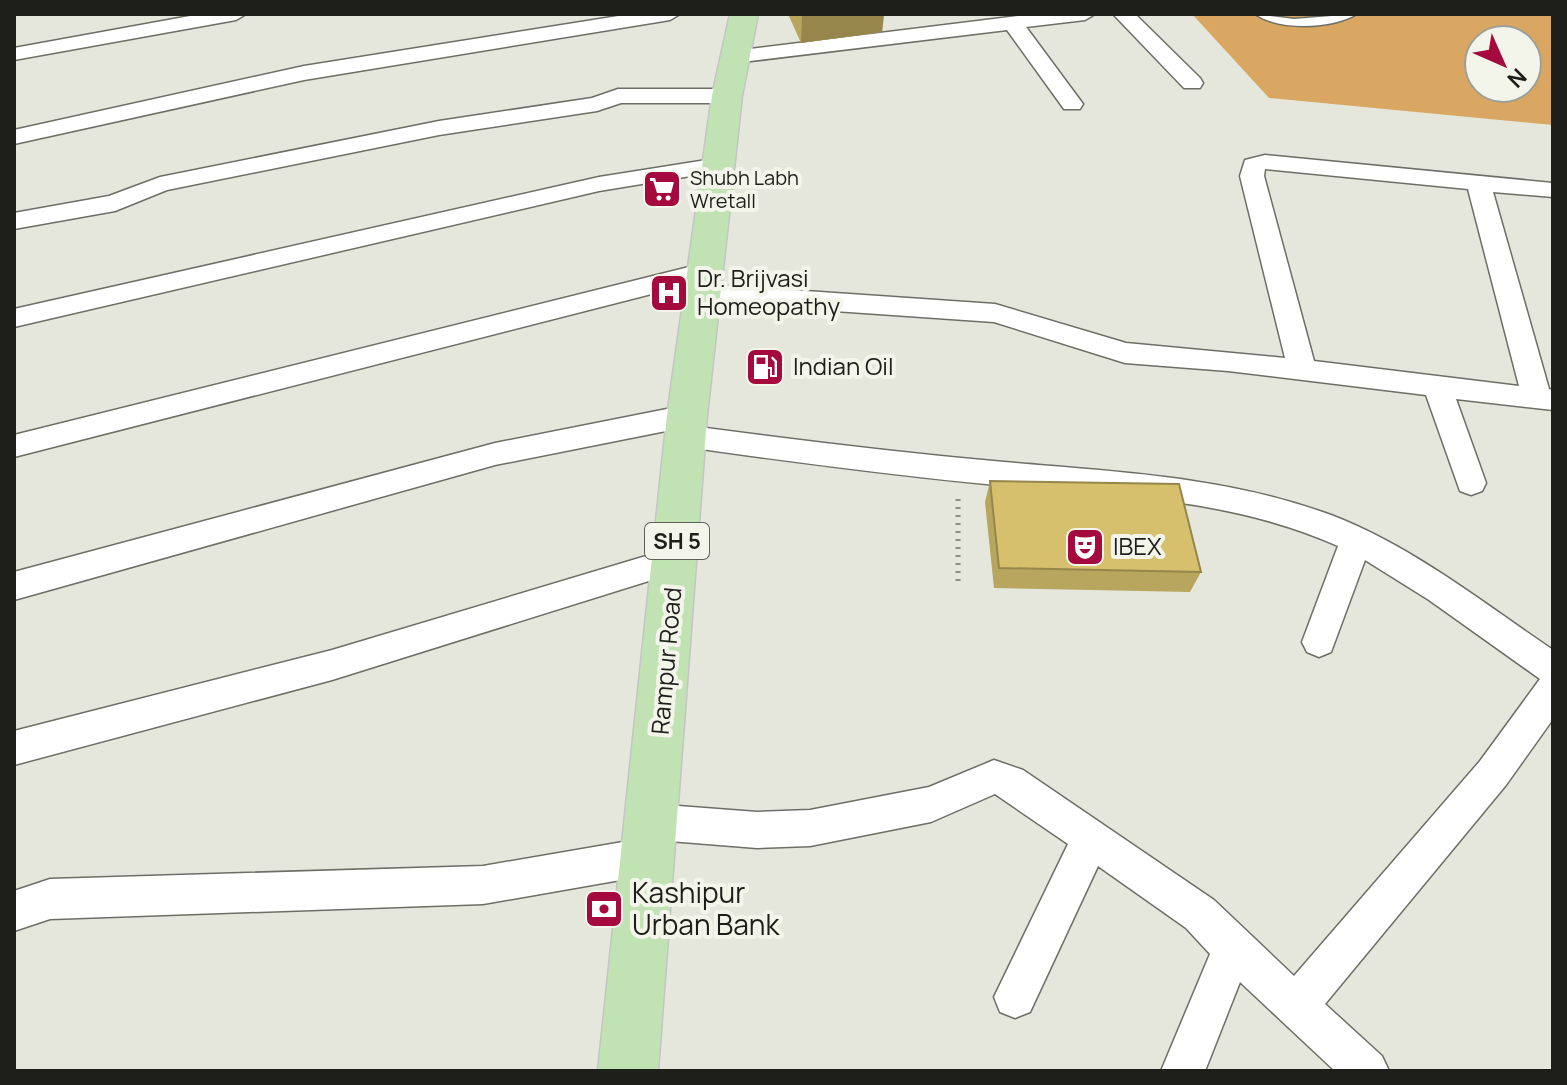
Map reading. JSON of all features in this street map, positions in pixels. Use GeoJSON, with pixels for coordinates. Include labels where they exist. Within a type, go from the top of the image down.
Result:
{"type":"FeatureCollection","features":[{"type":"Feature","properties":{"kind":"main road","name":"Rampur Road"},"geometry":{"type":"LineString","coordinates":[[628,1071],[687,426],[731,76],[744,14]]}},
{"type":"Feature","properties":{"kind":"street"},"geometry":{"type":"LineString","coordinates":[[14,54],[236,14]]}},
{"type":"Feature","properties":{"kind":"street"},"geometry":{"type":"LineString","coordinates":[[14,137],[304,73],[670,14]]}},
{"type":"Feature","properties":{"kind":"street"},"geometry":{"type":"LineString","coordinates":[[14,221],[115,203],[175,181],[439,128],[597,104],[618,96],[1013,24],[1085,14]]}},
{"type":"Feature","properties":{"kind":"street"},"geometry":{"type":"LineString","coordinates":[[1123,14],[1192,83]]}},
{"type":"Feature","properties":{"kind":"street"},"geometry":{"type":"LineString","coordinates":[[1013,24],[1072,104]]}},
{"type":"Feature","properties":{"kind":"street"},"geometry":{"type":"LineString","coordinates":[[1302,370],[1252,176],[1253,165],[1265,162],[1553,190]]}},
{"type":"Feature","properties":{"kind":"street"},"geometry":{"type":"LineString","coordinates":[[14,318],[599,184],[719,165]]}},
{"type":"Feature","properties":{"kind":"street"},"geometry":{"type":"LineString","coordinates":[[14,446],[704,283],[995,313],[1125,353],[1545,399],[1478,182]]}},
{"type":"Feature","properties":{"kind":"street"},"geometry":{"type":"LineString","coordinates":[[1437,386],[1471,483]]}},
{"type":"Feature","properties":{"kind":"street"},"geometry":{"type":"LineString","coordinates":[[14,586],[495,454],[687,426],[840,458],[1184,488],[1252,501],[1324,526],[1388,557],[1553,669]]}},
{"type":"Feature","properties":{"kind":"street"},"geometry":{"type":"LineString","coordinates":[[1319,642],[1356,542]]}},
{"type":"Feature","properties":{"kind":"street"},"geometry":{"type":"LineString","coordinates":[[14,748],[332,665],[676,560]]}},
{"type":"Feature","properties":{"kind":"street"},"geometry":{"type":"LineString","coordinates":[[1295,1007],[1493,773],[1553,690]]}},
{"type":"Feature","properties":{"kind":"street"},"geometry":{"type":"LineString","coordinates":[[14,911],[50,899],[483,885],[651,839],[810,828],[931,804],[994,777],[1010,782],[1200,914],[1295,1007],[1367,1071]]}},
{"type":"Feature","properties":{"kind":"street"},"geometry":{"type":"LineString","coordinates":[[1015,997],[1090,840]]}},
{"type":"Feature","properties":{"kind":"street"},"geometry":{"type":"LineString","coordinates":[[1183,1071],[1233,948]]}},
{"type":"Feature","properties":{"kind":"lane"},"geometry":{"type":"LineString","coordinates":[[1260,14],[1286,24],[1318,23],[1352,14]]}},
{"type":"Feature","properties":{"kind":"path"},"geometry":{"type":"LineString","coordinates":[[958,470],[958,586]]}},
{"type":"Feature","properties":{"kind":"shaded area"},"geometry":{"type":"Polygon","coordinates":[[[1192,14],[1553,14],[1553,125],[1269,98],[1192,14]]]}},
{"type":"Feature","properties":{"kind":"building","name":"IBEX"},"geometry":{"type":"Polygon","coordinates":[[[990,481],[1179,484],[1201,572],[999,568],[990,481]]]}},
{"type":"Feature","properties":{"kind":"place","name":"Shubh Labh Wretall"},"geometry":{"type":"Point","coordinates":[662,189]}},
{"type":"Feature","properties":{"kind":"place","name":"Dr. Brijvasi Homeopathy"},"geometry":{"type":"Point","coordinates":[669,293]}},
{"type":"Feature","properties":{"kind":"place","name":"Indian Oil"},"geometry":{"type":"Point","coordinates":[765,367]}},
{"type":"Feature","properties":{"kind":"place","name":"IBEX"},"geometry":{"type":"Point","coordinates":[1085,547]}},
{"type":"Feature","properties":{"kind":"place","name":"Kashipur Urban Bank"},"geometry":{"type":"Point","coordinates":[604,909]}}]}
